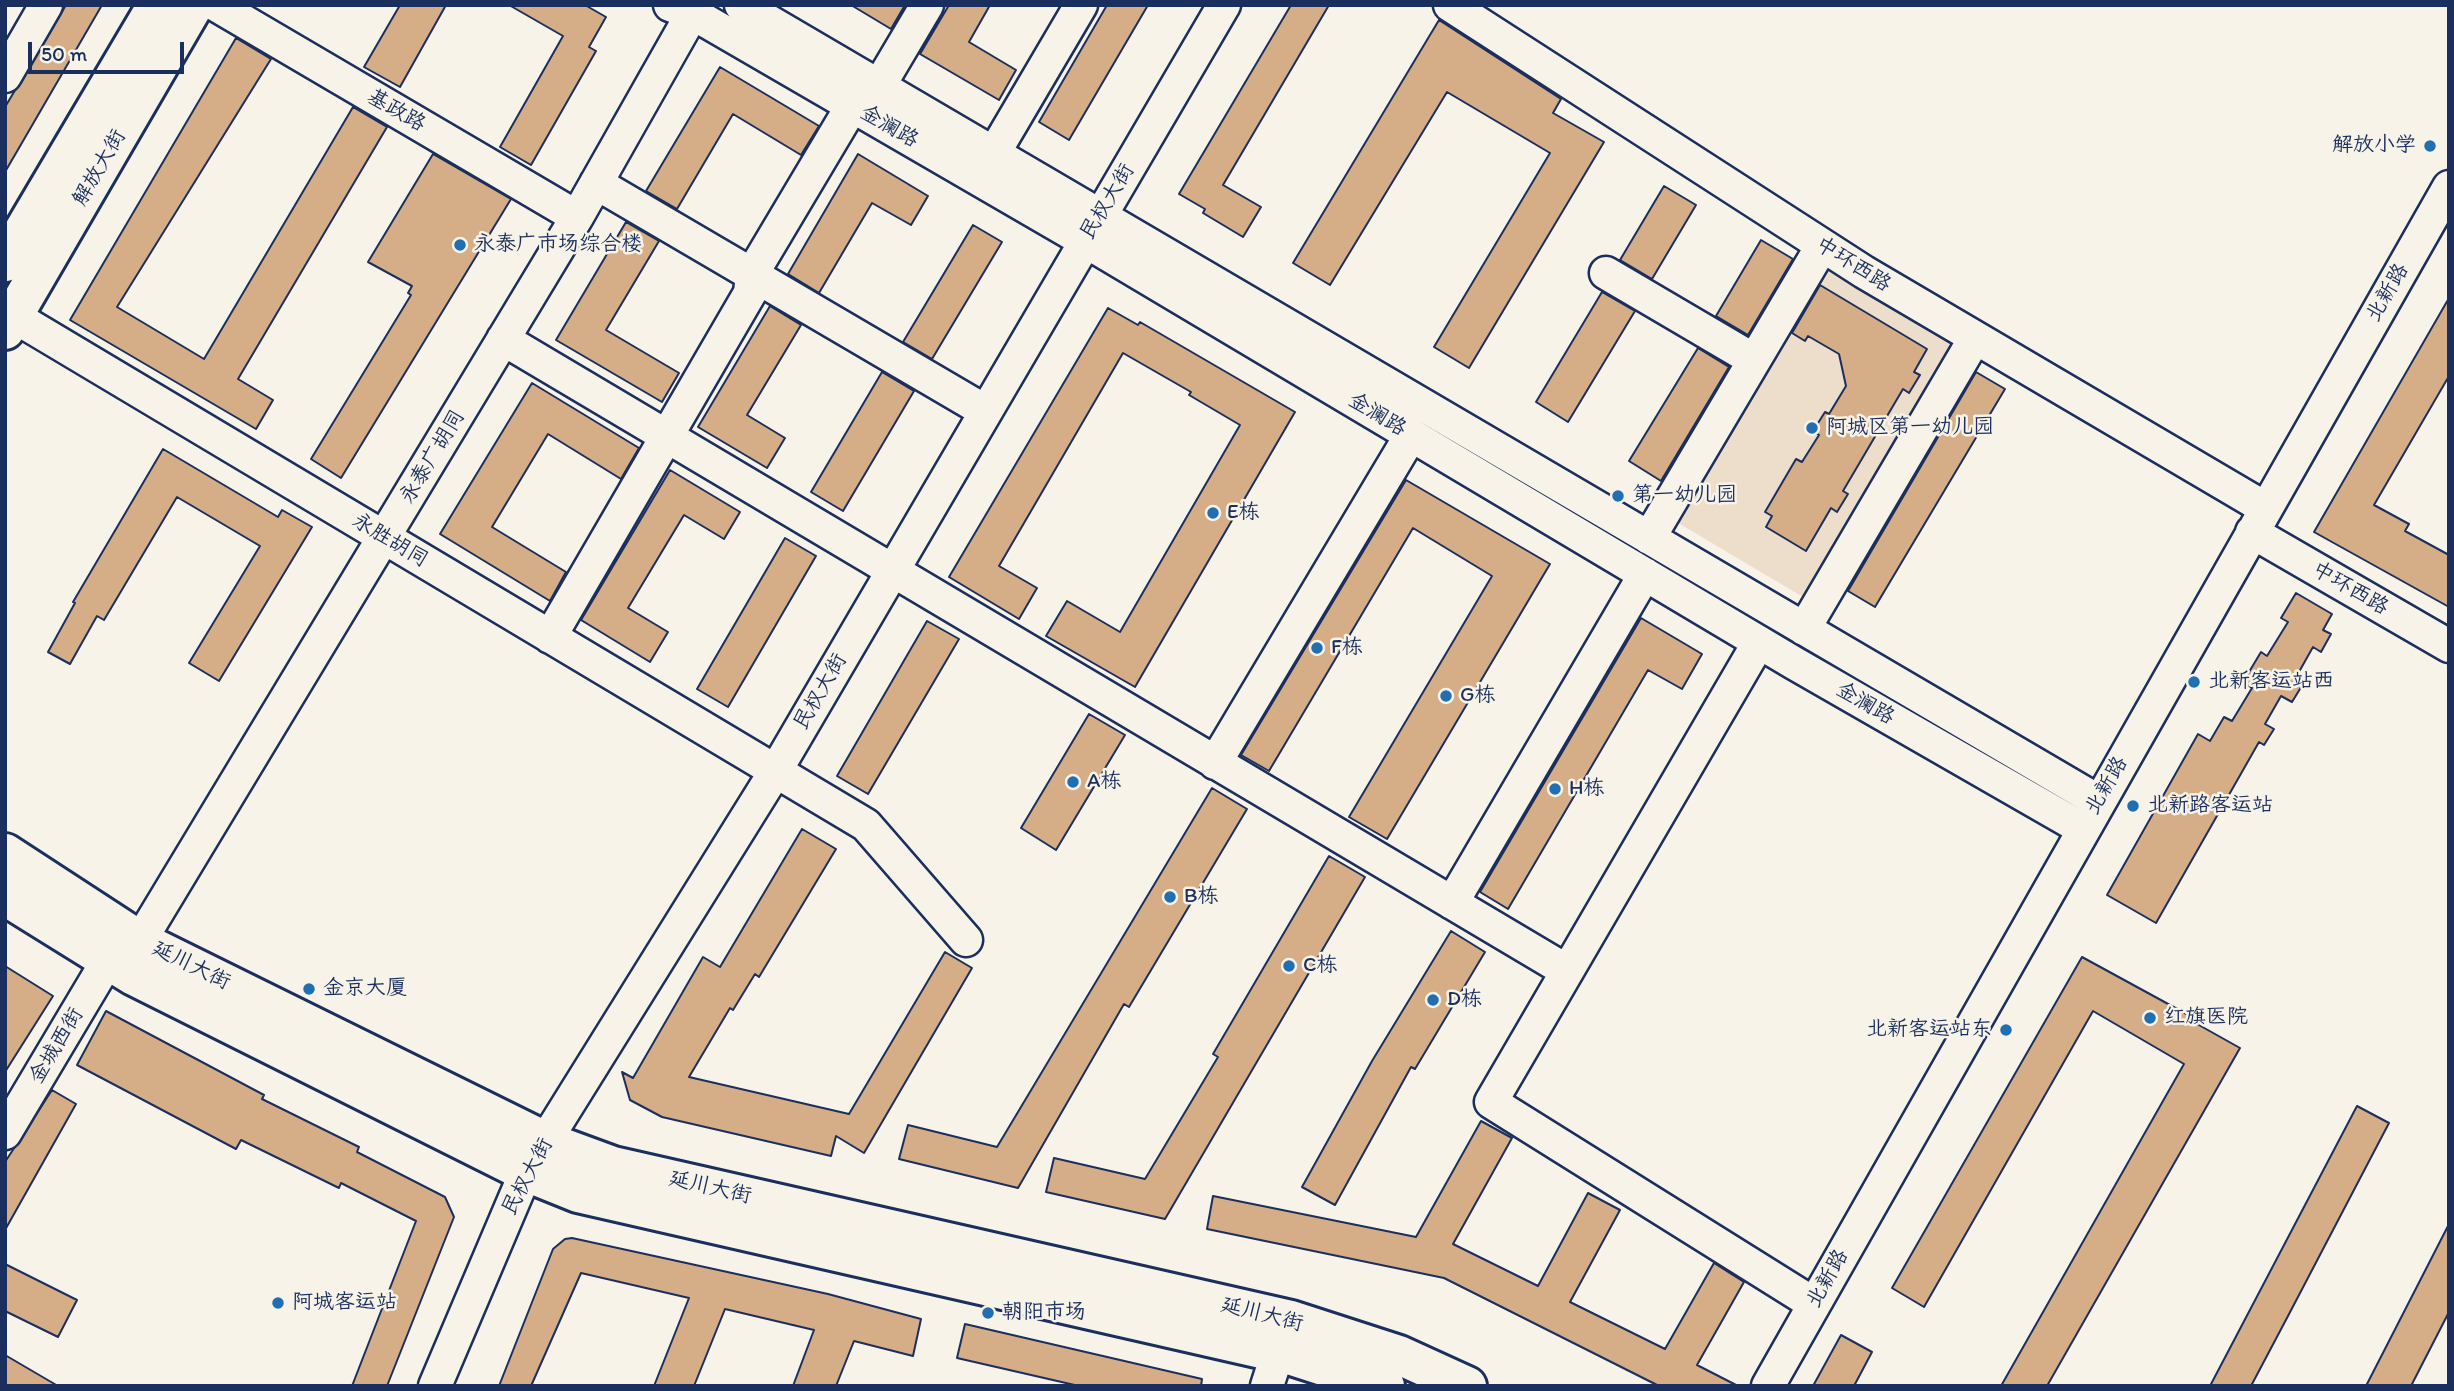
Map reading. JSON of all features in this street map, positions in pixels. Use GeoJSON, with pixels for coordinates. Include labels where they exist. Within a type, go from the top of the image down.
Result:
{"type":"FeatureCollection","features":[{"type":"Feature","properties":{"kind":"main road","name":"解放大街"},"geometry":{"type":"LineString","coordinates":[[5,262],[157,5]]}},
{"type":"Feature","properties":{"kind":"main road","name":"解放大街"},"geometry":{"type":"LineString","coordinates":[[8,319],[194,5]]}},
{"type":"Feature","properties":{"kind":"main road","name":"延川大街"},"geometry":{"type":"LineString","coordinates":[[5,853],[124,950]]}},
{"type":"Feature","properties":{"kind":"main road","name":"延川大街"},"geometry":{"type":"LineString","coordinates":[[5,895],[124,950],[535,1156],[578,1193],[1272,1369],[1385,1386]]}},
{"type":"Feature","properties":{"kind":"main road","name":"延川大街"},"geometry":{"type":"LineString","coordinates":[[535,1156],[613,1166],[1291,1320],[1399,1355],[1467,1386]]}},
{"type":"Feature","properties":{"kind":"street"},"geometry":{"type":"LineString","coordinates":[[5,76],[46,5]]}},
{"type":"Feature","properties":{"kind":"street","name":"基政路"},"geometry":{"type":"LineString","coordinates":[[216,5],[577,217]]}},
{"type":"Feature","properties":{"kind":"street","name":"金澜路"},"geometry":{"type":"LineString","coordinates":[[741,5],[993,153],[1092,228],[1411,435],[1759,642],[2083,829]]}},
{"type":"Feature","properties":{"kind":"street"},"geometry":{"type":"LineString","coordinates":[[879,86],[927,5]]}},
{"type":"Feature","properties":{"kind":"street"},"geometry":{"type":"LineString","coordinates":[[993,153],[1081,5]]}},
{"type":"Feature","properties":{"kind":"street","name":"民权大街"},"geometry":{"type":"LineString","coordinates":[[435,1386],[535,1156],[775,772],[1224,5]]}},
{"type":"Feature","properties":{"kind":"street","name":"中环西路"},"geometry":{"type":"LineString","coordinates":[[1450,5],[1822,246],[1975,338],[2259,520],[2449,646]]}},
{"type":"Feature","properties":{"kind":"street","name":"永泰广胡同"},"geometry":{"type":"LineString","coordinates":[[124,950],[384,538],[577,217],[686,8]]}},
{"type":"Feature","properties":{"kind":"street","name":"金澜路"},"geometry":{"type":"LineString","coordinates":[[686,8],[852,106],[1092,228],[1649,538],[2098,801]]}},
{"type":"Feature","properties":{"kind":"street"},"geometry":{"type":"LineString","coordinates":[[550,637],[750,293],[752,274],[852,106]]}},
{"type":"Feature","properties":{"kind":"street"},"geometry":{"type":"LineString","coordinates":[[596,183],[985,411]]}},
{"type":"Feature","properties":{"kind":"street","name":"北新路"},"geometry":{"type":"LineString","coordinates":[[1768,1386],[2449,187]]}},
{"type":"Feature","properties":{"kind":"street"},"geometry":{"type":"LineString","coordinates":[[1649,538],[1822,246]]}},
{"type":"Feature","properties":{"kind":"street"},"geometry":{"type":"LineString","coordinates":[[1606,273],[1754,360]]}},
{"type":"Feature","properties":{"kind":"street","name":"永胜胡同"},"geometry":{"type":"LineString","coordinates":[[8,319],[384,538],[866,825],[966,940]]}},
{"type":"Feature","properties":{"kind":"street"},"geometry":{"type":"LineString","coordinates":[[1804,629],[1975,338]]}},
{"type":"Feature","properties":{"kind":"street"},"geometry":{"type":"LineString","coordinates":[[503,339],[1567,971]]}},
{"type":"Feature","properties":{"kind":"street"},"geometry":{"type":"LineString","coordinates":[[1215,762],[1411,435]]}},
{"type":"Feature","properties":{"kind":"street"},"geometry":{"type":"LineString","coordinates":[[1452,903],[1645,574]]}},
{"type":"Feature","properties":{"kind":"street"},"geometry":{"type":"LineString","coordinates":[[1759,642],[1491,1102],[1814,1304]]}},
{"type":"Feature","properties":{"kind":"street","name":"金城西街"},"geometry":{"type":"LineString","coordinates":[[5,1133],[124,950]]}},
{"type":"Feature","properties":{"kind":"shaded area","name":"阿城区第一幼儿园"},"geometry":{"type":"Polygon","coordinates":[[[1822,257],[1957,340],[1803,597],[1668,517],[1822,257]]]}},
{"type":"Feature","properties":{"kind":"building"},"geometry":{"type":"Polygon","coordinates":[[[66,5],[102,5],[5,172],[5,107],[66,5]]]}},
{"type":"Feature","properties":{"kind":"building"},"geometry":{"type":"Polygon","coordinates":[[[400,5],[446,5],[400,87],[364,67],[400,5]]]}},
{"type":"Feature","properties":{"kind":"building"},"geometry":{"type":"Polygon","coordinates":[[[509,5],[585,5],[606,17],[589,47],[596,51],[531,165],[500,147],[563,36],[509,5]]]}},
{"type":"Feature","properties":{"kind":"building"},"geometry":{"type":"Polygon","coordinates":[[[851,5],[905,5],[891,29],[851,5]]]}},
{"type":"Feature","properties":{"kind":"building"},"geometry":{"type":"Polygon","coordinates":[[[949,5],[990,5],[969,42],[1016,70],[999,100],[920,54],[949,5]]]}},
{"type":"Feature","properties":{"kind":"building"},"geometry":{"type":"Polygon","coordinates":[[[1107,5],[1148,5],[1069,140],[1039,122],[1107,5]]]}},
{"type":"Feature","properties":{"kind":"building"},"geometry":{"type":"Polygon","coordinates":[[[1291,5],[1329,5],[1223,185],[1261,207],[1243,237],[1203,213],[1205,209],[1179,194],[1291,5]]]}},
{"type":"Feature","properties":{"kind":"building"},"geometry":{"type":"Polygon","coordinates":[[[1439,20],[1561,99],[1553,113],[1604,142],[1469,368],[1434,347],[1550,153],[1447,92],[1330,285],[1293,263],[1439,20]]]}},
{"type":"Feature","properties":{"kind":"building"},"geometry":{"type":"Polygon","coordinates":[[[236,38],[271,59],[117,307],[204,359],[353,107],[387,127],[238,379],[273,400],[256,429],[70,320],[236,38]]]}},
{"type":"Feature","properties":{"kind":"building"},"geometry":{"type":"Polygon","coordinates":[[[720,67],[819,126],[801,155],[733,114],[677,209],[646,191],[720,67]]]}},
{"type":"Feature","properties":{"kind":"building"},"geometry":{"type":"Polygon","coordinates":[[[433,154],[511,199],[341,478],[311,459],[411,295],[408,293],[412,286],[368,262],[433,154]]]}},
{"type":"Feature","properties":{"kind":"building"},"geometry":{"type":"Polygon","coordinates":[[[858,154],[928,196],[911,225],[872,203],[819,293],[788,274],[858,154]]]}},
{"type":"Feature","properties":{"kind":"building"},"geometry":{"type":"Polygon","coordinates":[[[1664,186],[1696,205],[1652,279],[1620,260],[1664,186]]]}},
{"type":"Feature","properties":{"kind":"building"},"geometry":{"type":"Polygon","coordinates":[[[626,222],[659,241],[606,330],[679,373],[662,402],[556,340],[626,222]]]}},
{"type":"Feature","properties":{"kind":"building"},"geometry":{"type":"Polygon","coordinates":[[[973,225],[1002,242],[932,359],[903,342],[973,225]]]}},
{"type":"Feature","properties":{"kind":"building"},"geometry":{"type":"Polygon","coordinates":[[[1761,240],[1793,259],[1748,335],[1716,316],[1761,240]]]}},
{"type":"Feature","properties":{"kind":"building"},"geometry":{"type":"Polygon","coordinates":[[[1820,285],[1927,349],[1914,372],[1920,375],[1909,393],[1903,389],[1843,491],[1848,494],[1837,512],[1831,508],[1806,551],[1766,527],[1772,516],[1765,512],[1796,459],[1802,462],[1819,435],[1813,431],[1825,412],[1829,414],[1846,386],[1839,354],[1808,336],[1805,341],[1792,333],[1820,285]]]}},
{"type":"Feature","properties":{"kind":"building"},"geometry":{"type":"Polygon","coordinates":[[[1602,292],[1635,311],[1568,422],[1536,402],[1602,292]]]}},
{"type":"Feature","properties":{"kind":"building"},"geometry":{"type":"Polygon","coordinates":[[[2449,298],[2449,376],[2374,505],[2409,524],[2405,531],[2449,555],[2449,607],[2314,532],[2449,298]]]}},
{"type":"Feature","properties":{"kind":"building"},"geometry":{"type":"Polygon","coordinates":[[[770,306],[801,325],[747,415],[785,438],[767,468],[698,427],[770,306]]]}},
{"type":"Feature","properties":{"kind":"building"},"geometry":{"type":"Polygon","coordinates":[[[1108,308],[1138,325],[1140,322],[1295,412],[1135,687],[1046,636],[1067,601],[1120,632],[1240,425],[1189,395],[1191,392],[1123,353],[999,566],[1037,588],[1019,619],[949,577],[1108,308]]]}},
{"type":"Feature","properties":{"kind":"building"},"geometry":{"type":"Polygon","coordinates":[[[1698,348],[1729,367],[1661,481],[1629,461],[1698,348]]]}},
{"type":"Feature","properties":{"kind":"building"},"geometry":{"type":"Polygon","coordinates":[[[882,372],[914,391],[843,511],[811,492],[882,372]]]}},
{"type":"Feature","properties":{"kind":"building"},"geometry":{"type":"Polygon","coordinates":[[[1976,372],[2005,389],[1875,607],[1848,591],[1976,372]]]}},
{"type":"Feature","properties":{"kind":"building"},"geometry":{"type":"Polygon","coordinates":[[[532,383],[639,448],[621,479],[548,434],[492,527],[566,572],[550,601],[440,534],[532,383]]]}},
{"type":"Feature","properties":{"kind":"building"},"geometry":{"type":"Polygon","coordinates":[[[163,449],[278,517],[282,510],[312,527],[219,681],[189,663],[260,546],[177,497],[104,620],[97,616],[70,664],[48,652],[75,603],[73,602],[163,449]]]}},
{"type":"Feature","properties":{"kind":"building"},"geometry":{"type":"Polygon","coordinates":[[[670,470],[740,512],[724,539],[684,515],[628,608],[668,632],[650,662],[581,620],[670,470]]]}},
{"type":"Feature","properties":{"kind":"building"},"geometry":{"type":"Polygon","coordinates":[[[1406,480],[1550,564],[1387,839],[1349,817],[1492,576],[1413,528],[1269,771],[1241,755],[1406,480]]]}},
{"type":"Feature","properties":{"kind":"building"},"geometry":{"type":"Polygon","coordinates":[[[785,538],[816,556],[728,707],[697,689],[785,538]]]}},
{"type":"Feature","properties":{"kind":"building"},"geometry":{"type":"Polygon","coordinates":[[[2296,593],[2332,614],[2323,630],[2331,634],[2321,652],[2313,647],[2295,679],[2303,684],[2292,702],[2281,696],[2265,724],[2274,729],[2264,745],[2259,742],[2156,923],[2107,895],[2198,734],[2210,741],[2224,717],[2232,721],[2252,688],[2243,682],[2261,652],[2267,656],[2288,622],[2281,618],[2296,593]]]}},
{"type":"Feature","properties":{"kind":"building","name":"H栋"},"geometry":{"type":"Polygon","coordinates":[[[1641,618],[1702,654],[1682,689],[1648,670],[1508,909],[1480,892],[1641,618]]]}},
{"type":"Feature","properties":{"kind":"building"},"geometry":{"type":"Polygon","coordinates":[[[927,621],[959,639],[868,794],[837,776],[927,621]]]}},
{"type":"Feature","properties":{"kind":"building","name":"A栋"},"geometry":{"type":"Polygon","coordinates":[[[1089,714],[1125,735],[1056,850],[1021,828],[1089,714]]]}},
{"type":"Feature","properties":{"kind":"building"},"geometry":{"type":"Polygon","coordinates":[[[1212,788],[1247,809],[1129,1007],[1124,1004],[1018,1188],[899,1159],[908,1125],[997,1147],[1212,788]]]}},
{"type":"Feature","properties":{"kind":"building"},"geometry":{"type":"Polygon","coordinates":[[[802,829],[836,849],[759,977],[755,974],[733,1010],[730,1008],[689,1077],[849,1114],[945,952],[972,968],[864,1153],[836,1136],[831,1156],[662,1117],[630,1100],[622,1072],[633,1078],[703,957],[720,967],[802,829]]]}},
{"type":"Feature","properties":{"kind":"building"},"geometry":{"type":"Polygon","coordinates":[[[1329,856],[1365,877],[1165,1219],[1046,1192],[1054,1158],[1145,1179],[1218,1057],[1213,1054],[1329,856]]]}},
{"type":"Feature","properties":{"kind":"building"},"geometry":{"type":"Polygon","coordinates":[[[1451,931],[1485,952],[1415,1069],[1411,1067],[1335,1205],[1302,1187],[1372,1061],[1451,931]]]}},
{"type":"Feature","properties":{"kind":"building"},"geometry":{"type":"Polygon","coordinates":[[[2082,957],[2192,1017],[2190,1020],[2240,1048],[2047,1386],[2001,1386],[2184,1064],[2093,1011],[1924,1307],[1892,1288],[2082,957]]]}},
{"type":"Feature","properties":{"kind":"building"},"geometry":{"type":"Polygon","coordinates":[[[5,966],[53,996],[5,1072],[5,966]]]}},
{"type":"Feature","properties":{"kind":"building"},"geometry":{"type":"Polygon","coordinates":[[[106,1011],[264,1095],[262,1099],[359,1147],[357,1152],[445,1197],[454,1217],[387,1386],[352,1386],[416,1221],[341,1183],[339,1188],[241,1140],[236,1149],[77,1065],[106,1011]]]}},
{"type":"Feature","properties":{"kind":"building"},"geometry":{"type":"Polygon","coordinates":[[[52,1090],[76,1104],[5,1230],[5,1162],[52,1090]]]}},
{"type":"Feature","properties":{"kind":"building"},"geometry":{"type":"Polygon","coordinates":[[[2357,1106],[2389,1123],[2288,1316],[2251,1386],[2210,1386],[2357,1106]]]}},
{"type":"Feature","properties":{"kind":"building"},"geometry":{"type":"Polygon","coordinates":[[[1481,1121],[1512,1138],[1453,1244],[1538,1286],[1588,1193],[1620,1210],[1570,1302],[1665,1349],[1714,1263],[1744,1282],[1697,1365],[1738,1386],[1659,1386],[1444,1278],[1207,1229],[1213,1196],[1416,1237],[1481,1121]]]}},
{"type":"Feature","properties":{"kind":"building"},"geometry":{"type":"Polygon","coordinates":[[[2449,1224],[2449,1312],[2411,1386],[2366,1386],[2449,1224]]]}},
{"type":"Feature","properties":{"kind":"building"},"geometry":{"type":"Polygon","coordinates":[[[572,1238],[828,1294],[921,1319],[913,1356],[854,1341],[836,1386],[793,1386],[814,1330],[725,1309],[694,1386],[654,1386],[689,1298],[581,1273],[531,1386],[499,1386],[553,1249],[565,1239],[572,1238]]]}},
{"type":"Feature","properties":{"kind":"building"},"geometry":{"type":"Polygon","coordinates":[[[5,1264],[77,1300],[58,1337],[5,1311],[5,1264]]]}},
{"type":"Feature","properties":{"kind":"building"},"geometry":{"type":"Polygon","coordinates":[[[965,1324],[1202,1379],[1201,1386],[1079,1386],[957,1358],[965,1324]]]}},
{"type":"Feature","properties":{"kind":"building"},"geometry":{"type":"Polygon","coordinates":[[[1841,1335],[1872,1352],[1854,1386],[1813,1386],[1841,1335]]]}},
{"type":"Feature","properties":{"kind":"building"},"geometry":{"type":"Polygon","coordinates":[[[5,1355],[58,1386],[5,1386],[5,1355]]]}},
{"type":"Feature","properties":{"kind":"place","name":"解放小学"},"geometry":{"type":"Point","coordinates":[2430,146]}},
{"type":"Feature","properties":{"kind":"place","name":"永泰广市场综合楼"},"geometry":{"type":"Point","coordinates":[460,245]}},
{"type":"Feature","properties":{"kind":"place","name":"阿城区第一幼儿园"},"geometry":{"type":"Point","coordinates":[1812,428]}},
{"type":"Feature","properties":{"kind":"place","name":"第一幼儿园"},"geometry":{"type":"Point","coordinates":[1618,496]}},
{"type":"Feature","properties":{"kind":"place","name":"E栋"},"geometry":{"type":"Point","coordinates":[1213,513]}},
{"type":"Feature","properties":{"kind":"place","name":"F栋"},"geometry":{"type":"Point","coordinates":[1317,648]}},
{"type":"Feature","properties":{"kind":"place","name":"北新客运站西"},"geometry":{"type":"Point","coordinates":[2194,682]}},
{"type":"Feature","properties":{"kind":"place","name":"G栋"},"geometry":{"type":"Point","coordinates":[1446,696]}},
{"type":"Feature","properties":{"kind":"place","name":"A栋"},"geometry":{"type":"Point","coordinates":[1073,782]}},
{"type":"Feature","properties":{"kind":"place","name":"H栋"},"geometry":{"type":"Point","coordinates":[1555,789]}},
{"type":"Feature","properties":{"kind":"place","name":"北新路客运站"},"geometry":{"type":"Point","coordinates":[2133,806]}},
{"type":"Feature","properties":{"kind":"place","name":"B栋"},"geometry":{"type":"Point","coordinates":[1170,897]}},
{"type":"Feature","properties":{"kind":"place","name":"C栋"},"geometry":{"type":"Point","coordinates":[1289,966]}},
{"type":"Feature","properties":{"kind":"place","name":"金京大厦"},"geometry":{"type":"Point","coordinates":[309,989]}},
{"type":"Feature","properties":{"kind":"place","name":"D栋"},"geometry":{"type":"Point","coordinates":[1433,1000]}},
{"type":"Feature","properties":{"kind":"place","name":"红旗医院"},"geometry":{"type":"Point","coordinates":[2150,1018]}},
{"type":"Feature","properties":{"kind":"place","name":"北新客运站东"},"geometry":{"type":"Point","coordinates":[2006,1030]}},
{"type":"Feature","properties":{"kind":"place","name":"阿城客运站"},"geometry":{"type":"Point","coordinates":[278,1303]}},
{"type":"Feature","properties":{"kind":"place","name":"朝阳市场"},"geometry":{"type":"Point","coordinates":[988,1313]}}]}
